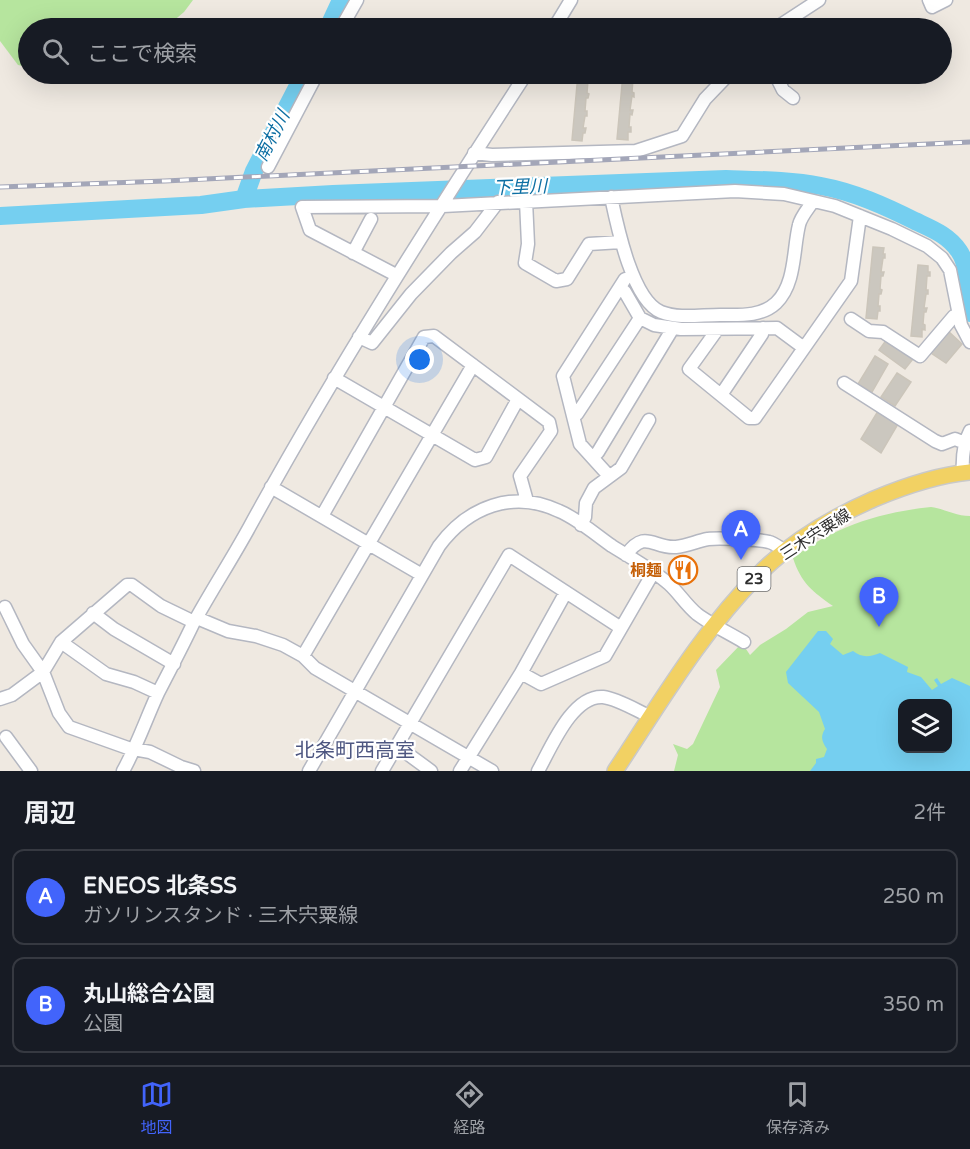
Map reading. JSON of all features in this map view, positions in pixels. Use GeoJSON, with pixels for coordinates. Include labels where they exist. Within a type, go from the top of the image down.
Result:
{"type":"FeatureCollection","features":[{"type":"Feature","properties":{"kind":"main road","name":"三木宍粟線"},"geometry":{"type":"LineString","coordinates":[[615,771],[714,625],[761,572],[785,551],[860,505],[921,481],[966,473]]}},
{"type":"Feature","properties":{"kind":"main road","name":"23"},"geometry":{"type":"LineString","coordinates":[[629,771],[647,722]]}},
{"type":"Feature","properties":{"kind":"street"},"geometry":{"type":"LineString","coordinates":[[347,18],[357,0]]}},
{"type":"Feature","properties":{"kind":"street"},"geometry":{"type":"LineString","coordinates":[[560,18],[572,0]]}},
{"type":"Feature","properties":{"kind":"street"},"geometry":{"type":"LineString","coordinates":[[791,18],[819,0]]}},
{"type":"Feature","properties":{"kind":"street"},"geometry":{"type":"LineString","coordinates":[[929,0],[932,7],[945,0]]}},
{"type":"Feature","properties":{"kind":"street"},"geometry":{"type":"LineString","coordinates":[[268,167],[312,84]]}},
{"type":"Feature","properties":{"kind":"street"},"geometry":{"type":"LineString","coordinates":[[123,771],[136,748],[158,693],[196,620],[271,487],[396,275],[519,84]]}},
{"type":"Feature","properties":{"kind":"street"},"geometry":{"type":"LineString","coordinates":[[474,153],[492,155],[636,151],[682,136],[705,99],[719,84]]}},
{"type":"Feature","properties":{"kind":"street"},"geometry":{"type":"LineString","coordinates":[[780,84],[783,90],[794,98]]}},
{"type":"Feature","properties":{"kind":"street"},"geometry":{"type":"LineString","coordinates":[[396,275],[310,230],[302,207],[526,201],[735,191],[784,194],[835,206],[927,246],[942,258],[950,270],[961,326],[970,342]]}},
{"type":"Feature","properties":{"kind":"street"},"geometry":{"type":"LineString","coordinates":[[611,197],[624,252],[640,288],[648,302],[657,310],[672,316],[749,315],[764,312],[777,302],[789,280],[800,222],[813,201]]}},
{"type":"Feature","properties":{"kind":"street"},"geometry":{"type":"LineString","coordinates":[[526,201],[528,244],[525,263],[556,281],[567,279],[589,244],[621,242]]}},
{"type":"Feature","properties":{"kind":"street"},"geometry":{"type":"LineString","coordinates":[[359,337],[372,343],[411,294],[475,232],[498,202]]}},
{"type":"Feature","properties":{"kind":"street"},"geometry":{"type":"LineString","coordinates":[[717,330],[689,369],[749,418],[755,418],[851,281],[860,216]]}},
{"type":"Feature","properties":{"kind":"street"},"geometry":{"type":"LineString","coordinates":[[353,254],[371,219]]}},
{"type":"Feature","properties":{"kind":"street"},"geometry":{"type":"LineString","coordinates":[[609,476],[580,444],[563,376],[622,283],[640,318],[654,325],[717,330],[777,328],[804,348]]}},
{"type":"Feature","properties":{"kind":"street"},"geometry":{"type":"LineString","coordinates":[[851,319],[869,331],[883,332],[920,356],[954,316],[959,315]]}},
{"type":"Feature","properties":{"kind":"street"},"geometry":{"type":"LineString","coordinates":[[573,416],[578,414],[640,318]]}},
{"type":"Feature","properties":{"kind":"street"},"geometry":{"type":"LineString","coordinates":[[593,457],[673,328]]}},
{"type":"Feature","properties":{"kind":"street"},"geometry":{"type":"LineString","coordinates":[[720,395],[762,334],[763,328]]}},
{"type":"Feature","properties":{"kind":"street"},"geometry":{"type":"LineString","coordinates":[[322,516],[424,337],[434,336],[549,422],[551,431],[520,476],[527,501]]}},
{"type":"Feature","properties":{"kind":"street"},"geometry":{"type":"LineString","coordinates":[[303,656],[473,365]]}},
{"type":"Feature","properties":{"kind":"street"},"geometry":{"type":"LineString","coordinates":[[334,378],[475,460],[486,457],[518,399]]}},
{"type":"Feature","properties":{"kind":"street"},"geometry":{"type":"LineString","coordinates":[[844,382],[935,441],[942,444],[955,439],[965,443]]}},
{"type":"Feature","properties":{"kind":"street"},"geometry":{"type":"LineString","coordinates":[[581,525],[585,517],[586,503],[594,488],[621,468],[649,420]]}},
{"type":"Feature","properties":{"kind":"street"},"geometry":{"type":"LineString","coordinates":[[966,473],[965,443],[970,431]]}},
{"type":"Feature","properties":{"kind":"street"},"geometry":{"type":"LineString","coordinates":[[271,487],[422,575]]}},
{"type":"Feature","properties":{"kind":"street"},"geometry":{"type":"LineString","coordinates":[[309,771],[439,546],[448,533],[461,521],[490,505],[508,501],[527,501],[561,511],[669,584],[696,614],[744,642]]}},
{"type":"Feature","properties":{"kind":"street"},"geometry":{"type":"LineString","coordinates":[[626,555],[639,543],[650,540],[673,548],[710,539],[769,542],[785,551]]}},
{"type":"Feature","properties":{"kind":"street"},"geometry":{"type":"LineString","coordinates":[[382,771],[509,555],[621,628]]}},
{"type":"Feature","properties":{"kind":"street"},"geometry":{"type":"LineString","coordinates":[[521,673],[541,684],[604,656],[653,573]]}},
{"type":"Feature","properties":{"kind":"street"},"geometry":{"type":"LineString","coordinates":[[0,699],[12,695],[44,672],[62,642],[127,585],[132,585],[161,606],[196,620],[283,645],[303,656],[315,668],[354,692],[492,771]]}},
{"type":"Feature","properties":{"kind":"street"},"geometry":{"type":"LineString","coordinates":[[460,771],[521,673],[566,592]]}},
{"type":"Feature","properties":{"kind":"street"},"geometry":{"type":"LineString","coordinates":[[5,607],[23,644],[44,672],[59,713],[69,726],[128,748],[136,748],[194,771]]}},
{"type":"Feature","properties":{"kind":"street"},"geometry":{"type":"LineString","coordinates":[[93,613],[108,625],[174,664]]}},
{"type":"Feature","properties":{"kind":"street"},"geometry":{"type":"LineString","coordinates":[[62,642],[106,674],[134,682],[158,693]]}},
{"type":"Feature","properties":{"kind":"street"},"geometry":{"type":"LineString","coordinates":[[540,770],[573,711],[587,700],[605,697],[647,722]]}},
{"type":"Feature","properties":{"kind":"street"},"geometry":{"type":"LineString","coordinates":[[6,737],[31,771]]}},
{"type":"Feature","properties":{"kind":"street"},"geometry":{"type":"LineString","coordinates":[[397,746],[431,771]]}},
{"type":"Feature","properties":{"kind":"green space"},"geometry":{"type":"Polygon","coordinates":[[[0,0],[193,0],[177,18],[18,18],[18,65],[0,41],[0,0]]]}},
{"type":"Feature","properties":{"kind":"green space"},"geometry":{"type":"Polygon","coordinates":[[[931,507],[970,516],[970,771],[674,771],[678,755],[673,744],[687,749],[693,744],[720,687],[716,670],[742,643],[750,655],[760,645],[808,612],[833,606],[808,586],[793,558],[808,547],[841,530],[894,513],[931,507]]]}},
{"type":"Feature","properties":{"kind":"water"},"geometry":{"type":"Polygon","coordinates":[[[818,631],[826,631],[833,639],[830,644],[843,655],[853,651],[866,656],[880,653],[908,667],[907,672],[921,677],[932,690],[938,686],[934,680],[937,678],[941,684],[952,678],[970,686],[970,771],[810,771],[816,759],[824,757],[827,749],[822,739],[825,729],[819,712],[788,683],[786,672],[818,631]]]}},
{"type":"Feature","properties":{"kind":"building"},"geometry":{"type":"Polygon","coordinates":[[[577,84],[588,84],[587,93],[589,94],[586,98],[585,111],[587,111],[587,116],[585,116],[583,128],[586,128],[585,133],[583,133],[582,141],[572,140],[577,84]]]}},
{"type":"Feature","properties":{"kind":"building"},"geometry":{"type":"Polygon","coordinates":[[[622,84],[633,84],[634,97],[632,96],[630,110],[633,110],[632,115],[630,114],[629,127],[631,127],[631,132],[628,132],[628,140],[617,139],[622,84]]]}},
{"type":"Feature","properties":{"kind":"building"},"geometry":{"type":"Polygon","coordinates":[[[873,247],[884,248],[883,254],[885,254],[881,272],[884,272],[881,276],[880,289],[882,290],[879,294],[880,311],[878,311],[877,319],[866,318],[873,247]]]}},
{"type":"Feature","properties":{"kind":"building"},"geometry":{"type":"Polygon","coordinates":[[[918,265],[928,266],[928,272],[930,272],[930,276],[927,276],[928,294],[926,294],[924,308],[927,308],[924,312],[925,330],[922,329],[922,337],[911,336],[918,265]]]}},
{"type":"Feature","properties":{"kind":"building"},"geometry":{"type":"Polygon","coordinates":[[[947,330],[962,344],[946,363],[931,353],[947,330]]]}},
{"type":"Feature","properties":{"kind":"building"},"geometry":{"type":"Polygon","coordinates":[[[887,339],[913,359],[905,369],[879,350],[887,339]]]}},
{"type":"Feature","properties":{"kind":"building"},"geometry":{"type":"Polygon","coordinates":[[[875,356],[888,364],[872,392],[858,384],[875,356]]]}},
{"type":"Feature","properties":{"kind":"building"},"geometry":{"type":"Polygon","coordinates":[[[897,373],[911,382],[895,406],[881,397],[897,373]]]}},
{"type":"Feature","properties":{"kind":"building"},"geometry":{"type":"Polygon","coordinates":[[[878,411],[898,424],[881,453],[861,439],[878,411]]]}},
{"type":"Feature","properties":{"kind":"waterway","name":"南村川"},"geometry":{"type":"LineString","coordinates":[[333,18],[341,0]]}},
{"type":"Feature","properties":{"kind":"waterway","name":"南村川"},"geometry":{"type":"LineString","coordinates":[[244,199],[254,171],[299,84]]}},
{"type":"Feature","properties":{"kind":"waterway","name":"下里川"},"geometry":{"type":"LineString","coordinates":[[0,216],[201,205],[244,199],[333,194],[726,179],[797,183],[821,186],[857,196],[892,210],[945,237],[955,245],[963,257],[968,281],[970,313]]}},
{"type":"Feature","properties":{"kind":"railway"},"geometry":{"type":"LineString","coordinates":[[0,187],[970,142]]}},
{"type":"Feature","properties":{"kind":"place","name":"ENEOS 北条SS"},"geometry":{"type":"Point","coordinates":[741,560]}},
{"type":"Feature","properties":{"kind":"place","name":"桐麺"},"geometry":{"type":"Point","coordinates":[683,570]}},
{"type":"Feature","properties":{"kind":"place","name":"丸山総合公園"},"geometry":{"type":"Point","coordinates":[879,627]}},
{"type":"Feature","properties":{"kind":"district","name":"北条町西高室"},"geometry":{"type":"Point","coordinates":[355,750]}}]}
